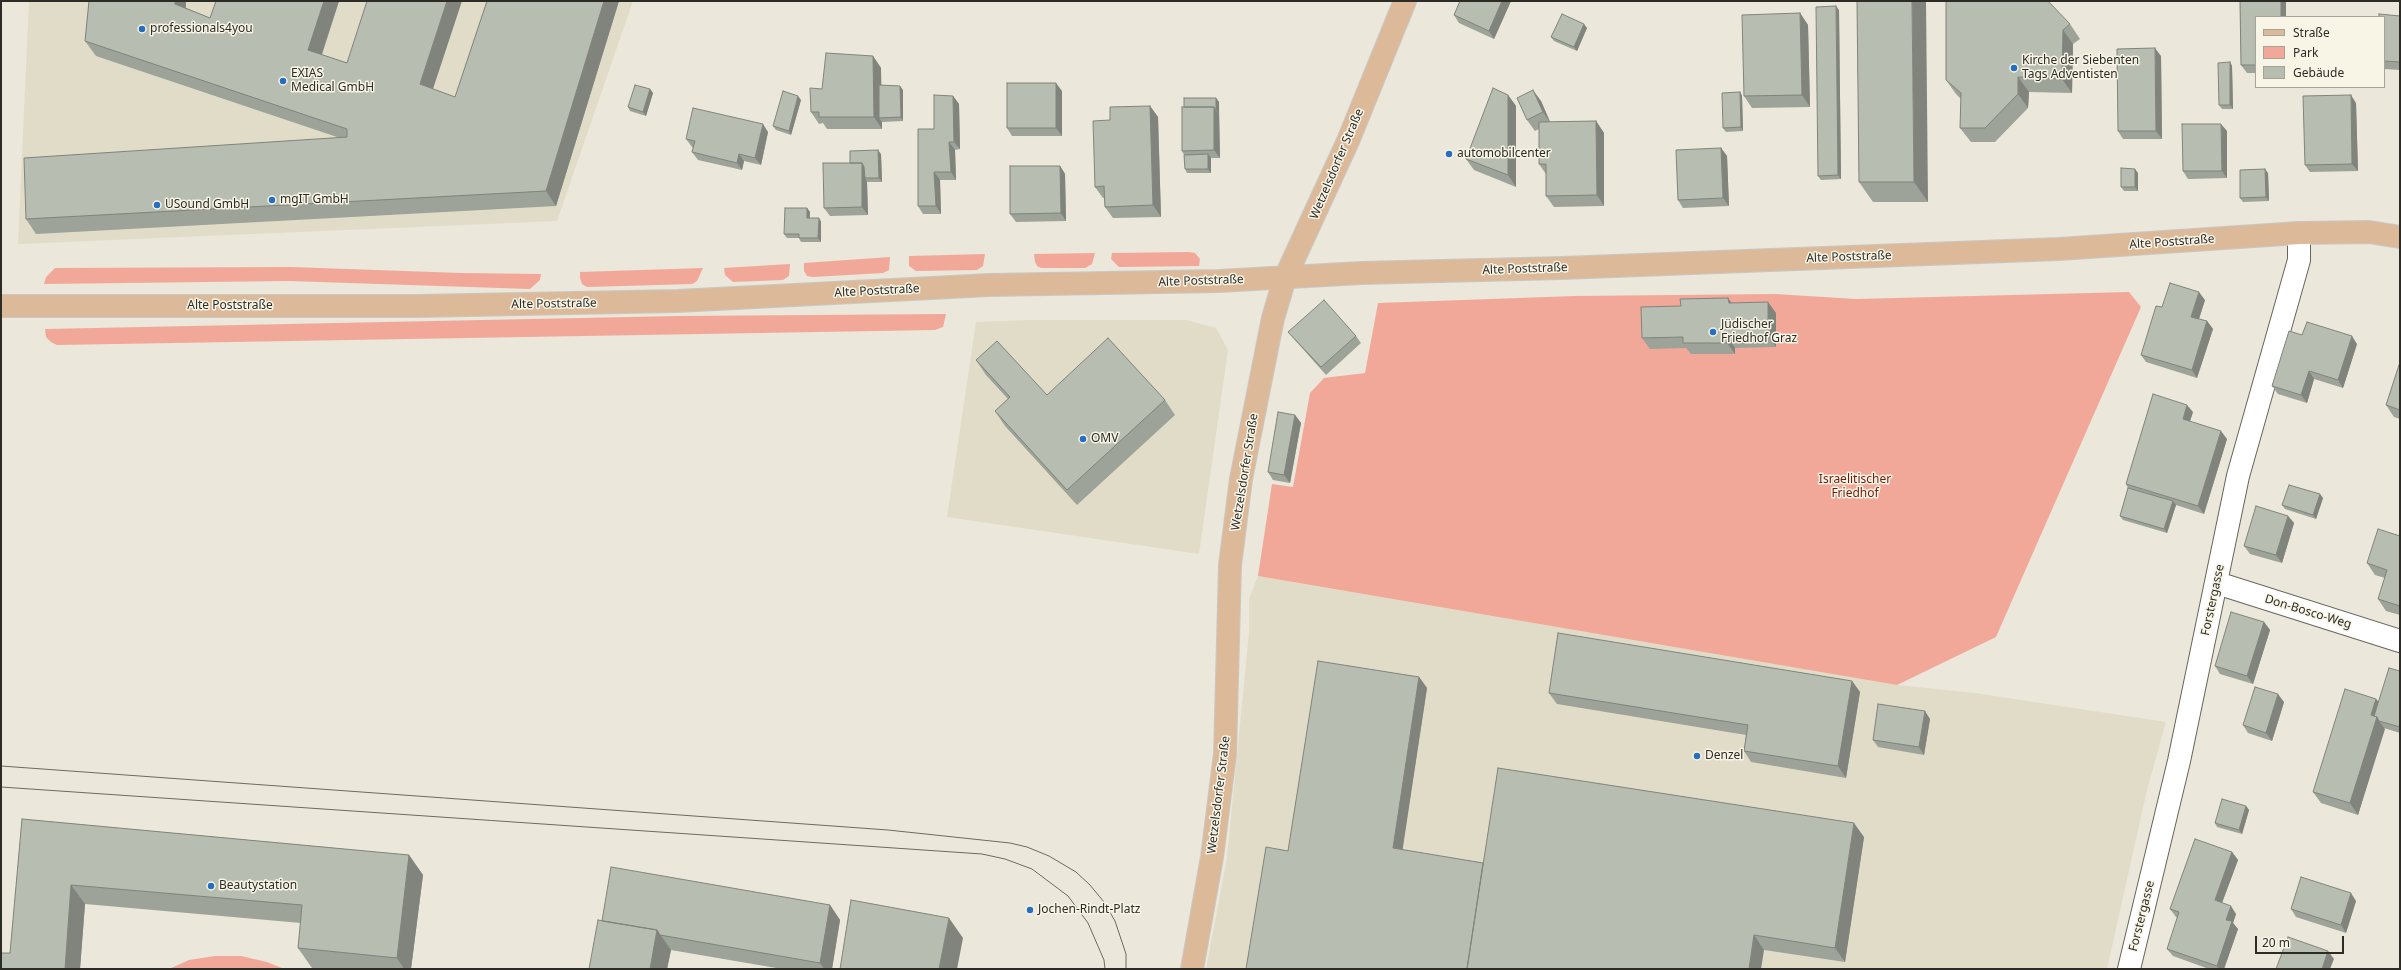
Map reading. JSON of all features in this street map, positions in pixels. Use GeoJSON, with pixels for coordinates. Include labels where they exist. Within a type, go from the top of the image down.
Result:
{"type":"FeatureCollection","features":[{"type":"Feature","properties":{"kind":"main road","name":"Wetzelsdorfer Straße"},"geometry":{"type":"LineString","coordinates":[[1192,969],[1212,857],[1225,754],[1230,581],[1241,479],[1273,318],[1285,278],[1348,141],[1405,1]]}},
{"type":"Feature","properties":{"kind":"main road","name":"Alte Poststraße"},"geometry":{"type":"LineString","coordinates":[[1,306],[417,306],[677,301],[990,285],[1285,278],[1361,273],[1562,268],[2044,249],[2299,233],[2369,232],[2400,237]]}},
{"type":"Feature","properties":{"kind":"street","name":"Forstergasse"},"geometry":{"type":"LineString","coordinates":[[2129,969],[2179,761],[2238,476],[2299,260],[2299,233]]}},
{"type":"Feature","properties":{"kind":"street","name":"Don-Bosco-Weg"},"geometry":{"type":"LineString","coordinates":[[2217,583],[2400,641]]}},
{"type":"Feature","properties":{"kind":"shaded area"},"geometry":{"type":"Polygon","coordinates":[[[29,1],[633,1],[557,221],[18,244],[29,1]]]}},
{"type":"Feature","properties":{"kind":"shaded area"},"geometry":{"type":"Polygon","coordinates":[[[1029,320],[1186,320],[1216,328],[1228,350],[1199,554],[947,517],[976,322],[1029,320]]]}},
{"type":"Feature","properties":{"kind":"shaded area","name":"Denzel"},"geometry":{"type":"Polygon","coordinates":[[[1258,576],[1897,685],[1975,693],[2166,722],[2147,790],[2107,969],[1206,969],[1227,858],[1249,633],[1249,599],[1258,576]]]}},
{"type":"Feature","properties":{"kind":"green space"},"geometry":{"type":"Polygon","coordinates":[[[1095,253],[1092,264],[1085,268],[1041,268],[1037,266],[1035,262],[1034,254],[1095,253]]]}},
{"type":"Feature","properties":{"kind":"green space"},"geometry":{"type":"Polygon","coordinates":[[[1112,253],[1195,253],[1200,259],[1199,266],[1119,267],[1111,259],[1112,253]]]}},
{"type":"Feature","properties":{"kind":"green space"},"geometry":{"type":"Polygon","coordinates":[[[985,254],[983,266],[977,270],[916,271],[909,266],[909,256],[985,254]]]}},
{"type":"Feature","properties":{"kind":"green space"},"geometry":{"type":"Polygon","coordinates":[[[890,257],[889,270],[883,273],[813,277],[807,276],[804,271],[804,263],[890,257]]]}},
{"type":"Feature","properties":{"kind":"green space"},"geometry":{"type":"Polygon","coordinates":[[[790,264],[789,276],[783,280],[733,282],[725,275],[724,268],[790,264]]]}},
{"type":"Feature","properties":{"kind":"green space"},"geometry":{"type":"Polygon","coordinates":[[[291,267],[461,273],[541,274],[540,280],[530,289],[289,281],[44,284],[46,277],[55,268],[291,267]]]}},
{"type":"Feature","properties":{"kind":"green space"},"geometry":{"type":"Polygon","coordinates":[[[703,268],[697,281],[692,284],[587,287],[582,284],[580,278],[580,272],[703,268]]]}},
{"type":"Feature","properties":{"kind":"green space","name":"Israelitischer Friedhof"},"geometry":{"type":"Polygon","coordinates":[[[2129,292],[2141,307],[1996,637],[1897,685],[1258,576],[1272,484],[1293,487],[1310,393],[1324,378],[1365,373],[1378,303],[1575,296],[1775,294],[1856,299],[2129,292]]]}},
{"type":"Feature","properties":{"kind":"green space"},"geometry":{"type":"Polygon","coordinates":[[[946,314],[943,327],[935,330],[57,345],[46,337],[45,329],[678,316],[946,314]]]}},
{"type":"Feature","properties":{"kind":"green space"},"geometry":{"type":"Polygon","coordinates":[[[215,956],[241,956],[267,962],[284,969],[169,969],[189,960],[215,956]]]}},
{"type":"Feature","properties":{"kind":"building"},"geometry":{"type":"Polygon","coordinates":[[[89,1],[175,1],[175,4],[210,18],[216,1],[324,1],[308,50],[347,63],[367,1],[447,1],[420,84],[455,97],[487,1],[604,1],[546,191],[26,219],[24,158],[347,137],[347,129],[85,41],[89,1]]]}},
{"type":"Feature","properties":{"kind":"building"},"geometry":{"type":"Polygon","coordinates":[[[1460,1],[1502,1],[1489,31],[1454,15],[1460,1]]]}},
{"type":"Feature","properties":{"kind":"building"},"geometry":{"type":"Polygon","coordinates":[[[1857,1],[1912,1],[1914,182],[1859,182],[1857,1]]]}},
{"type":"Feature","properties":{"kind":"building","name":"Kirche der Siebenten Tags Adventisten"},"geometry":{"type":"Polygon","coordinates":[[[1946,1],[2048,1],[2070,24],[2063,30],[2062,79],[2018,77],[2018,94],[1985,128],[1960,128],[1961,93],[1946,80],[1946,1]]]}},
{"type":"Feature","properties":{"kind":"building"},"geometry":{"type":"Polygon","coordinates":[[[2240,1],[2281,1],[2281,16],[2255,16],[2255,65],[2241,65],[2240,1]]]}},
{"type":"Feature","properties":{"kind":"building"},"geometry":{"type":"Polygon","coordinates":[[[1836,6],[1838,175],[1818,176],[1816,7],[1836,6]]]}},
{"type":"Feature","properties":{"kind":"building"},"geometry":{"type":"Polygon","coordinates":[[[1800,13],[1802,95],[1744,96],[1742,15],[1800,13]]]}},
{"type":"Feature","properties":{"kind":"building"},"geometry":{"type":"Polygon","coordinates":[[[1562,14],[1584,24],[1574,47],[1551,37],[1562,14]]]}},
{"type":"Feature","properties":{"kind":"building"},"geometry":{"type":"Polygon","coordinates":[[[2379,14],[2400,16],[2400,62],[2385,61],[2385,16],[2379,16],[2379,14]]]}},
{"type":"Feature","properties":{"kind":"building"},"geometry":{"type":"Polygon","coordinates":[[[2155,48],[2156,131],[2118,131],[2117,49],[2155,48]]]}},
{"type":"Feature","properties":{"kind":"building"},"geometry":{"type":"Polygon","coordinates":[[[826,53],[873,56],[874,117],[819,117],[819,112],[811,112],[810,88],[822,89],[826,53]]]}},
{"type":"Feature","properties":{"kind":"building"},"geometry":{"type":"Polygon","coordinates":[[[2230,62],[2230,105],[2219,105],[2218,63],[2230,62]]]}},
{"type":"Feature","properties":{"kind":"building"},"geometry":{"type":"Polygon","coordinates":[[[1007,83],[1056,83],[1056,128],[1007,128],[1007,83]]]}},
{"type":"Feature","properties":{"kind":"building"},"geometry":{"type":"Polygon","coordinates":[[[635,85],[650,89],[643,112],[628,107],[635,85]]]}},
{"type":"Feature","properties":{"kind":"building"},"geometry":{"type":"Polygon","coordinates":[[[879,85],[900,86],[901,117],[879,118],[879,85]]]}},
{"type":"Feature","properties":{"kind":"building"},"geometry":{"type":"Polygon","coordinates":[[[1493,88],[1508,95],[1508,175],[1466,159],[1493,88]]]}},
{"type":"Feature","properties":{"kind":"building"},"geometry":{"type":"Polygon","coordinates":[[[1533,90],[1543,112],[1527,120],[1517,98],[1533,90]]]}},
{"type":"Feature","properties":{"kind":"building"},"geometry":{"type":"Polygon","coordinates":[[[783,91],[798,96],[789,131],[773,126],[783,91]]]}},
{"type":"Feature","properties":{"kind":"building"},"geometry":{"type":"Polygon","coordinates":[[[1740,92],[1741,127],[1723,128],[1722,93],[1740,92]]]}},
{"type":"Feature","properties":{"kind":"building"},"geometry":{"type":"Polygon","coordinates":[[[934,95],[953,96],[954,142],[949,142],[951,172],[934,172],[936,206],[918,206],[918,129],[934,129],[934,95]]]}},
{"type":"Feature","properties":{"kind":"building"},"geometry":{"type":"Polygon","coordinates":[[[2351,95],[2352,164],[2305,165],[2303,96],[2351,95]]]}},
{"type":"Feature","properties":{"kind":"building"},"geometry":{"type":"Polygon","coordinates":[[[1184,98],[1216,98],[1216,111],[1214,107],[1184,107],[1184,98]]]}},
{"type":"Feature","properties":{"kind":"building"},"geometry":{"type":"Polygon","coordinates":[[[1150,106],[1153,205],[1105,207],[1104,186],[1095,187],[1093,121],[1110,120],[1110,107],[1150,106]]]}},
{"type":"Feature","properties":{"kind":"building"},"geometry":{"type":"Polygon","coordinates":[[[1182,107],[1214,107],[1214,150],[1182,151],[1182,107]]]}},
{"type":"Feature","properties":{"kind":"building"},"geometry":{"type":"Polygon","coordinates":[[[693,108],[763,124],[755,158],[739,154],[737,163],[692,152],[695,141],[686,139],[693,108]]]}},
{"type":"Feature","properties":{"kind":"building"},"geometry":{"type":"Polygon","coordinates":[[[1596,121],[1597,195],[1546,196],[1546,164],[1539,164],[1539,122],[1596,121]]]}},
{"type":"Feature","properties":{"kind":"building"},"geometry":{"type":"Polygon","coordinates":[[[2182,124],[2221,124],[2222,171],[2183,171],[2182,124]]]}},
{"type":"Feature","properties":{"kind":"building"},"geometry":{"type":"Polygon","coordinates":[[[1721,148],[1723,198],[1678,200],[1676,150],[1721,148]]]}},
{"type":"Feature","properties":{"kind":"building"},"geometry":{"type":"Polygon","coordinates":[[[878,150],[879,178],[865,178],[862,163],[850,163],[850,151],[878,150]]]}},
{"type":"Feature","properties":{"kind":"building"},"geometry":{"type":"Polygon","coordinates":[[[1208,154],[1208,169],[1185,169],[1184,155],[1208,154]]]}},
{"type":"Feature","properties":{"kind":"building"},"geometry":{"type":"Polygon","coordinates":[[[823,163],[862,163],[862,207],[824,208],[823,163]]]}},
{"type":"Feature","properties":{"kind":"building"},"geometry":{"type":"Polygon","coordinates":[[[1010,166],[1060,166],[1061,213],[1010,214],[1010,166]]]}},
{"type":"Feature","properties":{"kind":"building"},"geometry":{"type":"Polygon","coordinates":[[[2121,168],[2135,169],[2135,187],[2121,187],[2121,168]]]}},
{"type":"Feature","properties":{"kind":"building"},"geometry":{"type":"Polygon","coordinates":[[[2265,169],[2266,197],[2240,198],[2240,170],[2265,169]]]}},
{"type":"Feature","properties":{"kind":"building"},"geometry":{"type":"Polygon","coordinates":[[[785,208],[807,208],[807,218],[819,218],[818,238],[799,238],[799,234],[784,234],[785,208]]]}},
{"type":"Feature","properties":{"kind":"building"},"geometry":{"type":"Polygon","coordinates":[[[2170,283],[2199,292],[2191,317],[2207,321],[2192,370],[2141,355],[2156,306],[2162,307],[2170,283]]]}},
{"type":"Feature","properties":{"kind":"building","name":"Jüdischer Friedhof Graz"},"geometry":{"type":"Polygon","coordinates":[[[1728,298],[1729,303],[1768,302],[1768,336],[1727,336],[1727,343],[1683,343],[1683,337],[1642,338],[1641,307],[1681,306],[1680,299],[1728,298]]]}},
{"type":"Feature","properties":{"kind":"building"},"geometry":{"type":"Polygon","coordinates":[[[1324,300],[1356,336],[1321,367],[1288,332],[1324,300]]]}},
{"type":"Feature","properties":{"kind":"building"},"geometry":{"type":"Polygon","coordinates":[[[2307,322],[2352,336],[2338,380],[2309,371],[2301,395],[2272,386],[2289,331],[2302,335],[2307,322]]]}},
{"type":"Feature","properties":{"kind":"building","name":"OMV"},"geometry":{"type":"Polygon","coordinates":[[[1108,338],[1165,400],[1067,490],[995,411],[1010,397],[976,360],[997,341],[1047,395],[1108,338]]]}},
{"type":"Feature","properties":{"kind":"building"},"geometry":{"type":"Polygon","coordinates":[[[2400,362],[2400,410],[2386,405],[2400,362]]]}},
{"type":"Feature","properties":{"kind":"building"},"geometry":{"type":"Polygon","coordinates":[[[2153,394],[2187,405],[2183,419],[2221,431],[2198,506],[2126,484],[2153,394]]]}},
{"type":"Feature","properties":{"kind":"building"},"geometry":{"type":"Polygon","coordinates":[[[1278,412],[1295,415],[1284,475],[1268,472],[1278,412]]]}},
{"type":"Feature","properties":{"kind":"building"},"geometry":{"type":"Polygon","coordinates":[[[2289,485],[2320,494],[2313,515],[2282,505],[2289,485]]]}},
{"type":"Feature","properties":{"kind":"building"},"geometry":{"type":"Polygon","coordinates":[[[2128,488],[2173,501],[2164,529],[2120,516],[2128,488]]]}},
{"type":"Feature","properties":{"kind":"building"},"geometry":{"type":"Polygon","coordinates":[[[2256,506],[2288,516],[2276,555],[2244,546],[2256,506]]]}},
{"type":"Feature","properties":{"kind":"building"},"geometry":{"type":"Polygon","coordinates":[[[2378,529],[2400,536],[2400,606],[2378,599],[2387,570],[2367,563],[2378,529]]]}},
{"type":"Feature","properties":{"kind":"building"},"geometry":{"type":"Polygon","coordinates":[[[2231,612],[2264,622],[2247,676],[2215,666],[2231,612]]]}},
{"type":"Feature","properties":{"kind":"building"},"geometry":{"type":"Polygon","coordinates":[[[1558,633],[1852,681],[1838,766],[1744,751],[1748,725],[1549,693],[1558,633]]]}},
{"type":"Feature","properties":{"kind":"building"},"geometry":{"type":"Polygon","coordinates":[[[1318,661],[1419,677],[1393,848],[1483,863],[1467,969],[1246,969],[1266,847],[1288,851],[1318,661]]]}},
{"type":"Feature","properties":{"kind":"building"},"geometry":{"type":"Polygon","coordinates":[[[2389,668],[2400,671],[2400,727],[2379,721],[2377,717],[2374,716],[2389,668]]]}},
{"type":"Feature","properties":{"kind":"building"},"geometry":{"type":"Polygon","coordinates":[[[2255,687],[2278,694],[2266,733],[2243,725],[2255,687]]]}},
{"type":"Feature","properties":{"kind":"building"},"geometry":{"type":"Polygon","coordinates":[[[2345,689],[2376,699],[2371,715],[2377,717],[2350,803],[2313,792],[2345,689]]]}},
{"type":"Feature","properties":{"kind":"building"},"geometry":{"type":"Polygon","coordinates":[[[1878,704],[1925,711],[1919,747],[1873,740],[1878,704]]]}},
{"type":"Feature","properties":{"kind":"building"},"geometry":{"type":"Polygon","coordinates":[[[1498,768],[1854,823],[1835,948],[1754,935],[1749,969],[1467,969],[1498,768]]]}},
{"type":"Feature","properties":{"kind":"building"},"geometry":{"type":"Polygon","coordinates":[[[2222,799],[2246,806],[2239,830],[2215,823],[2222,799]]]}},
{"type":"Feature","properties":{"kind":"building"},"geometry":{"type":"Polygon","coordinates":[[[22,819],[409,855],[397,958],[298,948],[302,905],[71,885],[65,969],[1,969],[1,953],[10,953],[22,819]]]}},
{"type":"Feature","properties":{"kind":"building"},"geometry":{"type":"Polygon","coordinates":[[[2195,839],[2232,852],[2215,900],[2231,906],[2226,920],[2232,921],[2217,966],[2167,949],[2179,912],[2170,909],[2195,839]]]}},
{"type":"Feature","properties":{"kind":"building"},"geometry":{"type":"Polygon","coordinates":[[[611,867],[830,905],[820,963],[660,935],[657,930],[602,921],[611,867]]]}},
{"type":"Feature","properties":{"kind":"building"},"geometry":{"type":"Polygon","coordinates":[[[2301,877],[2351,893],[2341,925],[2291,909],[2301,877]]]}},
{"type":"Feature","properties":{"kind":"building"},"geometry":{"type":"Polygon","coordinates":[[[851,900],[949,918],[939,969],[840,969],[851,900]]]}},
{"type":"Feature","properties":{"kind":"building"},"geometry":{"type":"Polygon","coordinates":[[[598,920],[657,930],[650,969],[589,969],[598,920]]]}},
{"type":"Feature","properties":{"kind":"building"},"geometry":{"type":"Polygon","coordinates":[[[2288,937],[2328,951],[2322,969],[2276,969],[2288,937]]]}},
{"type":"Feature","properties":{"kind":"tram line"},"geometry":{"type":"LineString","coordinates":[[1,766],[888,830],[1010,843],[1027,847],[1049,856],[1076,872],[1090,885],[1104,902],[1115,921],[1126,954],[1126,969]]}},
{"type":"Feature","properties":{"kind":"tram line"},"geometry":{"type":"LineString","coordinates":[[1,787],[982,854],[1005,859],[1032,869],[1068,896],[1088,923],[1104,960],[1105,969]]}},
{"type":"Feature","properties":{"kind":"place","name":"professionals4you"},"geometry":{"type":"Point","coordinates":[142,29]}},
{"type":"Feature","properties":{"kind":"place","name":"Kirche der Siebenten Tags Adventisten"},"geometry":{"type":"Point","coordinates":[2014,68]}},
{"type":"Feature","properties":{"kind":"place","name":"EXIAS Medical GmbH"},"geometry":{"type":"Point","coordinates":[283,81]}},
{"type":"Feature","properties":{"kind":"place","name":"automobilcenter"},"geometry":{"type":"Point","coordinates":[1449,154]}},
{"type":"Feature","properties":{"kind":"place","name":"mgIT GmbH"},"geometry":{"type":"Point","coordinates":[272,200]}},
{"type":"Feature","properties":{"kind":"place","name":"USound GmbH"},"geometry":{"type":"Point","coordinates":[157,205]}},
{"type":"Feature","properties":{"kind":"place","name":"Jüdischer Friedhof Graz"},"geometry":{"type":"Point","coordinates":[1713,332]}},
{"type":"Feature","properties":{"kind":"place","name":"OMV"},"geometry":{"type":"Point","coordinates":[1083,439]}},
{"type":"Feature","properties":{"kind":"place","name":"Denzel"},"geometry":{"type":"Point","coordinates":[1697,756]}},
{"type":"Feature","properties":{"kind":"place","name":"Beautystation"},"geometry":{"type":"Point","coordinates":[211,886]}},
{"type":"Feature","properties":{"kind":"place","name":"Jochen-Rindt-Platz"},"geometry":{"type":"Point","coordinates":[1030,910]}}]}
